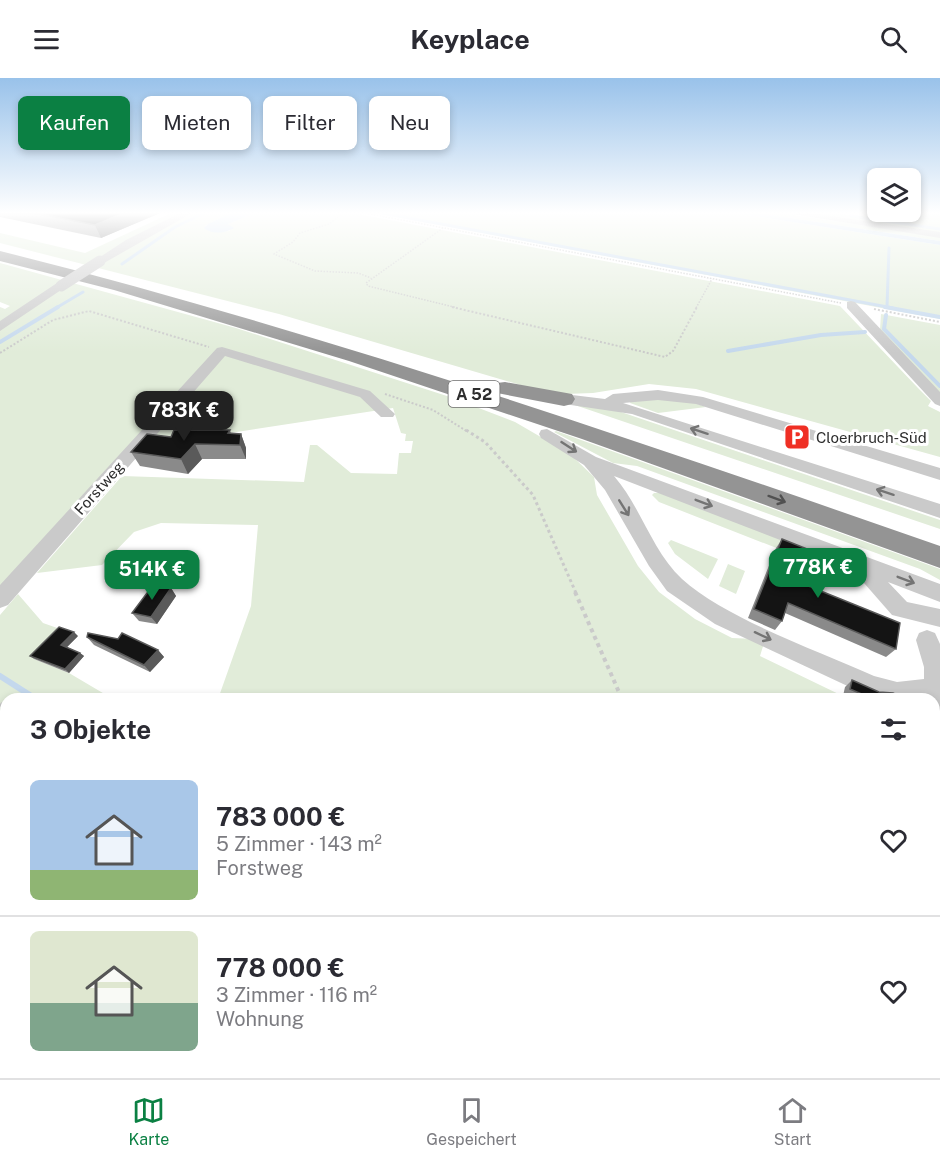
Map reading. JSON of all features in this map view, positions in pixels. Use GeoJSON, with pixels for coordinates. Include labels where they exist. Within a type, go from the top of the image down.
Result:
{"type":"FeatureCollection","features":[{"type":"Feature","properties":{"kind":"highway","name":"A 52"},"geometry":{"type":"LineString","coordinates":[[13,260],[438,376],[940,557]]}},
{"type":"Feature","properties":{"kind":"highway","name":"A 52"},"geometry":{"type":"LineString","coordinates":[[45,260],[236,309],[940,539]]}},
{"type":"Feature","properties":{"kind":"highway"},"geometry":{"type":"LineString","coordinates":[[438,376],[564,399]]}},
{"type":"Feature","properties":{"kind":"highway"},"geometry":{"type":"LineString","coordinates":[[438,376],[548,434]]}},
{"type":"Feature","properties":{"kind":"street"},"geometry":{"type":"LineString","coordinates":[[0,327],[102,260]]}},
{"type":"Feature","properties":{"kind":"street"},"geometry":{"type":"LineString","coordinates":[[851,305],[940,401]]}},
{"type":"Feature","properties":{"kind":"street"},"geometry":{"type":"LineString","coordinates":[[222,351],[365,394],[387,414]]}},
{"type":"Feature","properties":{"kind":"street","name":"Forstweg"},"geometry":{"type":"LineString","coordinates":[[0,598],[222,351]]}},
{"type":"Feature","properties":{"kind":"street"},"geometry":{"type":"LineString","coordinates":[[591,401],[658,395],[698,400],[940,474]]}},
{"type":"Feature","properties":{"kind":"street"},"geometry":{"type":"LineString","coordinates":[[564,399],[591,401],[636,410],[940,511]]}},
{"type":"Feature","properties":{"kind":"street"},"geometry":{"type":"LineString","coordinates":[[548,434],[590,461],[940,593]]}},
{"type":"Feature","properties":{"kind":"street"},"geometry":{"type":"LineString","coordinates":[[590,461],[612,486],[656,561],[675,585],[696,602],[723,618],[871,686],[897,693],[938,689],[936,667],[927,640]]}},
{"type":"Feature","properties":{"kind":"street"},"geometry":{"type":"LineString","coordinates":[[916,503],[940,500]]}},
{"type":"Feature","properties":{"kind":"street"},"geometry":{"type":"LineString","coordinates":[[854,560],[900,609],[940,618]]}},
{"type":"Feature","properties":{"kind":"path"},"geometry":{"type":"LineString","coordinates":[[288,260],[315,271],[358,273],[372,278]]}},
{"type":"Feature","properties":{"kind":"path"},"geometry":{"type":"LineString","coordinates":[[398,260],[366,282],[373,289],[658,357],[665,357],[673,351],[713,279]]}},
{"type":"Feature","properties":{"kind":"path"},"geometry":{"type":"LineString","coordinates":[[611,260],[851,305]]}},
{"type":"Feature","properties":{"kind":"path"},"geometry":{"type":"LineString","coordinates":[[0,353],[58,316],[80,310],[89,310],[222,351]]}},
{"type":"Feature","properties":{"kind":"path"},"geometry":{"type":"LineString","coordinates":[[900,314],[940,321]]}},
{"type":"Feature","properties":{"kind":"path"},"geometry":{"type":"LineString","coordinates":[[365,394],[390,394],[434,410],[485,442],[510,467],[532,495],[619,693]]}},
{"type":"Feature","properties":{"kind":"green space"},"geometry":{"type":"Polygon","coordinates":[[[65,260],[597,260],[840,306],[931,401],[928,406],[940,412],[940,457],[696,389],[649,384],[593,393],[565,394],[534,389],[279,314],[65,260]]]}},
{"type":"Feature","properties":{"kind":"green space"},"geometry":{"type":"Polygon","coordinates":[[[625,260],[940,260],[940,319],[625,260]]]}},
{"type":"Feature","properties":{"kind":"green space"},"geometry":{"type":"Polygon","coordinates":[[[0,263],[236,328],[450,397],[515,422],[570,454],[594,477],[597,495],[638,566],[659,592],[695,619],[732,638],[756,639],[764,643],[760,656],[837,693],[220,693],[251,606],[258,525],[161,523],[134,532],[102,565],[37,573],[122,476],[304,482],[310,445],[317,445],[351,473],[397,474],[399,453],[411,453],[413,441],[405,441],[406,434],[401,433],[393,408],[152,445],[132,442],[0,586],[0,307],[5,309],[10,306],[0,302],[0,263]]]}},
{"type":"Feature","properties":{"kind":"green space"},"geometry":{"type":"Polygon","coordinates":[[[881,314],[940,325],[940,393],[880,330],[881,314]]]}},
{"type":"Feature","properties":{"kind":"green space"},"geometry":{"type":"Polygon","coordinates":[[[632,399],[687,400],[706,407],[658,413],[630,403],[632,399]]]}},
{"type":"Feature","properties":{"kind":"green space"},"geometry":{"type":"Polygon","coordinates":[[[563,401],[597,405],[621,412],[940,520],[940,529],[563,401]]]}},
{"type":"Feature","properties":{"kind":"green space"},"geometry":{"type":"Polygon","coordinates":[[[554,432],[940,569],[940,580],[920,569],[637,466],[613,463],[554,432]]]}},
{"type":"Feature","properties":{"kind":"green space"},"geometry":{"type":"Polygon","coordinates":[[[662,493],[820,552],[861,578],[858,580],[659,502],[652,495],[662,493]]]}},
{"type":"Feature","properties":{"kind":"green space"},"geometry":{"type":"Polygon","coordinates":[[[671,540],[718,559],[708,579],[675,554],[668,543],[671,540]]]}},
{"type":"Feature","properties":{"kind":"green space"},"geometry":{"type":"Polygon","coordinates":[[[728,564],[745,571],[736,594],[719,586],[728,564]]]}},
{"type":"Feature","properties":{"kind":"green space"},"geometry":{"type":"Polygon","coordinates":[[[18,594],[43,623],[63,630],[34,659],[69,673],[103,693],[0,693],[0,615],[18,594]]]}},
{"type":"Feature","properties":{"kind":"building"},"geometry":{"type":"Polygon","coordinates":[[[174,430],[230,430],[228,433],[241,434],[240,445],[195,444],[181,459],[131,452],[147,434],[171,437],[174,430]]]}},
{"type":"Feature","properties":{"kind":"building"},"geometry":{"type":"Polygon","coordinates":[[[782,539],[807,549],[796,581],[900,623],[896,649],[788,603],[782,621],[754,609],[782,539]]]}},
{"type":"Feature","properties":{"kind":"building"},"geometry":{"type":"Polygon","coordinates":[[[153,585],[171,588],[151,617],[132,613],[153,585]]]}},
{"type":"Feature","properties":{"kind":"building"},"geometry":{"type":"Polygon","coordinates":[[[59,627],[74,632],[61,645],[80,653],[65,669],[30,656],[59,627]]]}},
{"type":"Feature","properties":{"kind":"building"},"geometry":{"type":"Polygon","coordinates":[[[88,633],[118,639],[122,633],[158,650],[144,665],[87,637],[88,633]]]}},
{"type":"Feature","properties":{"kind":"building"},"geometry":{"type":"Polygon","coordinates":[[[852,680],[879,692],[893,693],[859,693],[850,689],[852,680]]]}},
{"type":"Feature","properties":{"kind":"waterway"},"geometry":{"type":"LineString","coordinates":[[122,264],[128,260]]}},
{"type":"Feature","properties":{"kind":"waterway"},"geometry":{"type":"LineString","coordinates":[[633,260],[887,307]]}},
{"type":"Feature","properties":{"kind":"waterway"},"geometry":{"type":"LineString","coordinates":[[887,307],[889,260]]}},
{"type":"Feature","properties":{"kind":"waterway"},"geometry":{"type":"LineString","coordinates":[[56,308],[83,292]]}},
{"type":"Feature","properties":{"kind":"waterway"},"geometry":{"type":"LineString","coordinates":[[0,342],[58,307]]}},
{"type":"Feature","properties":{"kind":"waterway"},"geometry":{"type":"LineString","coordinates":[[885,307],[940,317]]}},
{"type":"Feature","properties":{"kind":"waterway"},"geometry":{"type":"LineString","coordinates":[[887,307],[893,308]]}},
{"type":"Feature","properties":{"kind":"waterway"},"geometry":{"type":"LineString","coordinates":[[886,315],[884,329],[940,386]]}},
{"type":"Feature","properties":{"kind":"waterway"},"geometry":{"type":"LineString","coordinates":[[728,351],[821,335],[865,332]]}},
{"type":"Feature","properties":{"kind":"waterway"},"geometry":{"type":"LineString","coordinates":[[0,676],[27,693]]}},
{"type":"Feature","properties":{"kind":"place","name":"Cloerbruch-Süd"},"geometry":{"type":"Point","coordinates":[797,437]}}]}
